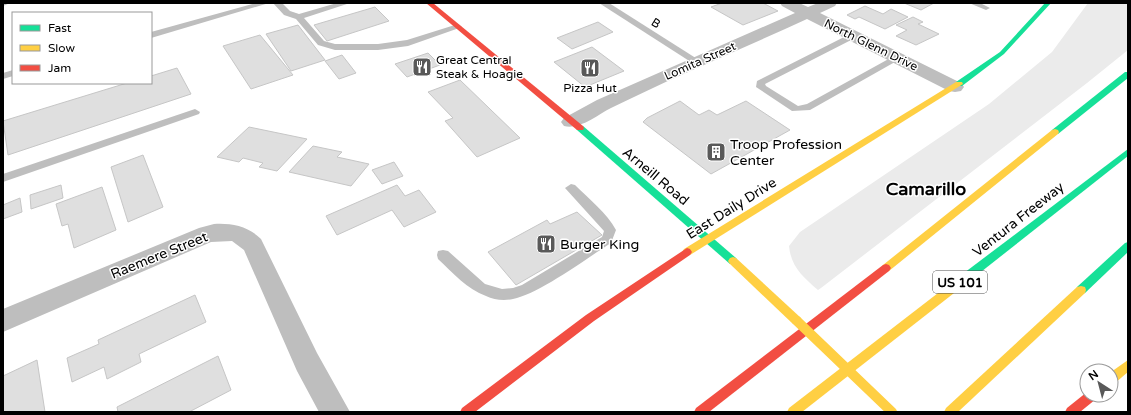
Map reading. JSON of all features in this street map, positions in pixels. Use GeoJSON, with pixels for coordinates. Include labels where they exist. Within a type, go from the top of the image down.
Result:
{"type":"FeatureCollection","features":[{"type":"Feature","properties":{"kind":"main road","name":"Arneill Road"},"geometry":{"type":"LineString","coordinates":[[429,3],[707,238],[756,282],[892,412]]}},
{"type":"Feature","properties":{"kind":"main road","name":"East Daily Drive"},"geometry":{"type":"LineString","coordinates":[[466,412],[590,318],[707,238],[955,87],[1002,53],[1048,3]]}},
{"type":"Feature","properties":{"kind":"main road"},"geometry":{"type":"LineString","coordinates":[[700,412],[850,296],[1128,74]]}},
{"type":"Feature","properties":{"kind":"main road","name":"Ventura Freeway"},"geometry":{"type":"LineString","coordinates":[[793,412],[1128,152]]}},
{"type":"Feature","properties":{"kind":"main road"},"geometry":{"type":"LineString","coordinates":[[950,412],[1128,246]]}},
{"type":"Feature","properties":{"kind":"main road"},"geometry":{"type":"LineString","coordinates":[[1119,373],[1128,366]]}},
{"type":"Feature","properties":{"kind":"main road"},"geometry":{"type":"LineString","coordinates":[[1072,412],[1083,403]]}},
{"type":"Feature","properties":{"kind":"street","name":"North Glenn Drive"},"geometry":{"type":"LineString","coordinates":[[786,3],[955,87]]}},
{"type":"Feature","properties":{"kind":"street","name":"Lomita Street"},"geometry":{"type":"LineString","coordinates":[[571,122],[604,104],[830,3]]}},
{"type":"Feature","properties":{"kind":"street","name":"Raemere Street"},"geometry":{"type":"LineString","coordinates":[[3,321],[207,234],[236,233],[245,236],[253,246],[307,362],[335,412]]}},
{"type":"Feature","properties":{"kind":"lane"},"geometry":{"type":"LineString","coordinates":[[152,35],[265,3]]}},
{"type":"Feature","properties":{"kind":"lane"},"geometry":{"type":"LineString","coordinates":[[277,3],[288,13],[299,17],[321,43],[335,47],[378,47],[408,43],[458,27]]}},
{"type":"Feature","properties":{"kind":"lane"},"geometry":{"type":"LineString","coordinates":[[299,17],[346,3]]}},
{"type":"Feature","properties":{"kind":"lane","name":"B"},"geometry":{"type":"LineString","coordinates":[[603,3],[697,62]]}},
{"type":"Feature","properties":{"kind":"lane"},"geometry":{"type":"LineString","coordinates":[[973,3],[986,8]]}},
{"type":"Feature","properties":{"kind":"lane"},"geometry":{"type":"LineString","coordinates":[[852,36],[760,83],[762,87],[796,109],[810,107],[897,58]]}},
{"type":"Feature","properties":{"kind":"lane"},"geometry":{"type":"LineString","coordinates":[[3,178],[195,112]]}},
{"type":"Feature","properties":{"kind":"lane"},"geometry":{"type":"LineString","coordinates":[[444,255],[478,288],[502,296],[517,294],[527,289],[607,240],[610,230],[598,215],[571,188]]}},
{"type":"Feature","properties":{"kind":"shaded area"},"geometry":{"type":"Polygon","coordinates":[[[1088,3],[1128,3],[1128,50],[821,288],[818,290],[803,276],[792,260],[789,246],[800,232],[989,104],[1052,52],[1088,3]]]}},
{"type":"Feature","properties":{"kind":"building"},"geometry":{"type":"Polygon","coordinates":[[[722,3],[763,3],[778,11],[743,25],[711,7],[722,3]]]}},
{"type":"Feature","properties":{"kind":"building"},"geometry":{"type":"Polygon","coordinates":[[[904,3],[934,3],[921,10],[904,3]]]}},
{"type":"Feature","properties":{"kind":"building"},"geometry":{"type":"Polygon","coordinates":[[[865,6],[883,14],[891,9],[908,17],[885,29],[859,17],[855,19],[847,15],[865,6]]]}},
{"type":"Feature","properties":{"kind":"building"},"geometry":{"type":"Polygon","coordinates":[[[375,7],[389,21],[327,41],[314,25],[375,7]]]}},
{"type":"Feature","properties":{"kind":"building"},"geometry":{"type":"Polygon","coordinates":[[[913,17],[923,22],[918,24],[939,34],[916,45],[896,36],[907,30],[896,25],[913,17]]]}},
{"type":"Feature","properties":{"kind":"building"},"geometry":{"type":"Polygon","coordinates":[[[598,22],[613,32],[572,49],[557,38],[598,22]]]}},
{"type":"Feature","properties":{"kind":"building"},"geometry":{"type":"Polygon","coordinates":[[[298,25],[325,60],[291,71],[266,34],[298,25]]]}},
{"type":"Feature","properties":{"kind":"building"},"geometry":{"type":"Polygon","coordinates":[[[260,35],[293,75],[251,89],[223,46],[260,35]]]}},
{"type":"Feature","properties":{"kind":"building"},"geometry":{"type":"Polygon","coordinates":[[[592,47],[624,71],[585,87],[554,62],[592,47]]]}},
{"type":"Feature","properties":{"kind":"building"},"geometry":{"type":"Polygon","coordinates":[[[428,53],[440,65],[407,77],[395,64],[428,53]]]}},
{"type":"Feature","properties":{"kind":"building"},"geometry":{"type":"Polygon","coordinates":[[[342,55],[356,73],[339,79],[325,61],[342,55]]]}},
{"type":"Feature","properties":{"kind":"building"},"geometry":{"type":"Polygon","coordinates":[[[177,68],[191,94],[8,155],[3,121],[124,84],[152,84],[152,76],[177,68]]]}},
{"type":"Feature","properties":{"kind":"building"},"geometry":{"type":"Polygon","coordinates":[[[460,80],[520,138],[477,157],[445,121],[453,118],[428,92],[460,80]]]}},
{"type":"Feature","properties":{"kind":"building","name":"Troop Profession Center"},"geometry":{"type":"Polygon","coordinates":[[[680,101],[699,115],[709,110],[717,115],[746,101],[790,130],[711,174],[643,122],[647,118],[680,101]]]}},
{"type":"Feature","properties":{"kind":"building"},"geometry":{"type":"Polygon","coordinates":[[[249,127],[307,139],[277,171],[259,167],[263,163],[243,158],[239,162],[217,157],[249,127]]]}},
{"type":"Feature","properties":{"kind":"building"},"geometry":{"type":"Polygon","coordinates":[[[313,146],[342,152],[337,157],[369,164],[351,186],[289,172],[313,146]]]}},
{"type":"Feature","properties":{"kind":"building"},"geometry":{"type":"Polygon","coordinates":[[[143,155],[163,207],[128,222],[111,167],[143,155]]]}},
{"type":"Feature","properties":{"kind":"building"},"geometry":{"type":"Polygon","coordinates":[[[394,162],[403,176],[382,184],[372,170],[394,162]]]}},
{"type":"Feature","properties":{"kind":"building"},"geometry":{"type":"Polygon","coordinates":[[[61,185],[63,198],[31,209],[30,195],[61,185]]]}},
{"type":"Feature","properties":{"kind":"building"},"geometry":{"type":"Polygon","coordinates":[[[397,185],[405,196],[419,190],[436,212],[404,227],[392,210],[337,235],[326,216],[397,185]]]}},
{"type":"Feature","properties":{"kind":"building"},"geometry":{"type":"Polygon","coordinates":[[[102,187],[116,230],[74,248],[68,224],[62,226],[56,204],[102,187]]]}},
{"type":"Feature","properties":{"kind":"building"},"geometry":{"type":"Polygon","coordinates":[[[20,198],[22,212],[3,219],[3,205],[20,198]]]}},
{"type":"Feature","properties":{"kind":"building","name":"Burger King"},"geometry":{"type":"Polygon","coordinates":[[[577,212],[602,235],[516,285],[488,252],[547,220],[550,224],[577,212]]]}},
{"type":"Feature","properties":{"kind":"building"},"geometry":{"type":"Polygon","coordinates":[[[195,295],[206,322],[139,354],[141,362],[107,379],[104,367],[72,382],[67,358],[99,344],[98,340],[195,295]]]}},
{"type":"Feature","properties":{"kind":"building"},"geometry":{"type":"Polygon","coordinates":[[[218,356],[231,390],[189,412],[118,412],[117,407],[218,356]]]}},
{"type":"Feature","properties":{"kind":"building"},"geometry":{"type":"Polygon","coordinates":[[[37,360],[45,412],[3,412],[3,376],[37,360]]]}},
{"type":"Feature","properties":{"kind":"traffic: fast"},"geometry":{"type":"LineString","coordinates":[[959,84],[1002,53],[1048,3]]}},
{"type":"Feature","properties":{"kind":"traffic: fast"},"geometry":{"type":"LineString","coordinates":[[1055,132],[1128,74]]}},
{"type":"Feature","properties":{"kind":"traffic: fast"},"geometry":{"type":"LineString","coordinates":[[580,128],[733,261]]}},
{"type":"Feature","properties":{"kind":"traffic: fast"},"geometry":{"type":"LineString","coordinates":[[968,276],[1128,152]]}},
{"type":"Feature","properties":{"kind":"traffic: fast"},"geometry":{"type":"LineString","coordinates":[[1081,290],[1128,246]]}},
{"type":"Feature","properties":{"kind":"traffic: slow"},"geometry":{"type":"LineString","coordinates":[[687,252],[959,84]]}},
{"type":"Feature","properties":{"kind":"traffic: slow"},"geometry":{"type":"LineString","coordinates":[[886,268],[1055,132]]}},
{"type":"Feature","properties":{"kind":"traffic: slow"},"geometry":{"type":"LineString","coordinates":[[733,261],[797,321]]}},
{"type":"Feature","properties":{"kind":"traffic: slow"},"geometry":{"type":"LineString","coordinates":[[793,412],[968,276]]}},
{"type":"Feature","properties":{"kind":"traffic: slow"},"geometry":{"type":"LineString","coordinates":[[950,412],[1081,290]]}},
{"type":"Feature","properties":{"kind":"traffic: slow"},"geometry":{"type":"LineString","coordinates":[[797,321],[892,412]]}},
{"type":"Feature","properties":{"kind":"traffic: slow"},"geometry":{"type":"LineString","coordinates":[[1119,372],[1128,365]]}},
{"type":"Feature","properties":{"kind":"traffic: jam"},"geometry":{"type":"LineString","coordinates":[[429,3],[580,128]]}},
{"type":"Feature","properties":{"kind":"traffic: jam"},"geometry":{"type":"LineString","coordinates":[[466,412],[590,318],[687,252]]}},
{"type":"Feature","properties":{"kind":"traffic: jam"},"geometry":{"type":"LineString","coordinates":[[700,412],[886,268]]}},
{"type":"Feature","properties":{"kind":"traffic: jam"},"geometry":{"type":"LineString","coordinates":[[1071,412],[1082,403]]}},
{"type":"Feature","properties":{"kind":"place","name":"Great Central Steak & Hoagie"},"geometry":{"type":"Point","coordinates":[422,67]}},
{"type":"Feature","properties":{"kind":"place","name":"Pizza Hut"},"geometry":{"type":"Point","coordinates":[590,68]}},
{"type":"Feature","properties":{"kind":"place","name":"Troop Profession Center"},"geometry":{"type":"Point","coordinates":[716,152]}},
{"type":"Feature","properties":{"kind":"place","name":"Burger King"},"geometry":{"type":"Point","coordinates":[546,244]}},
{"type":"Feature","properties":{"kind":"district","name":"Camarillo"},"geometry":{"type":"Point","coordinates":[926,189]}}]}
